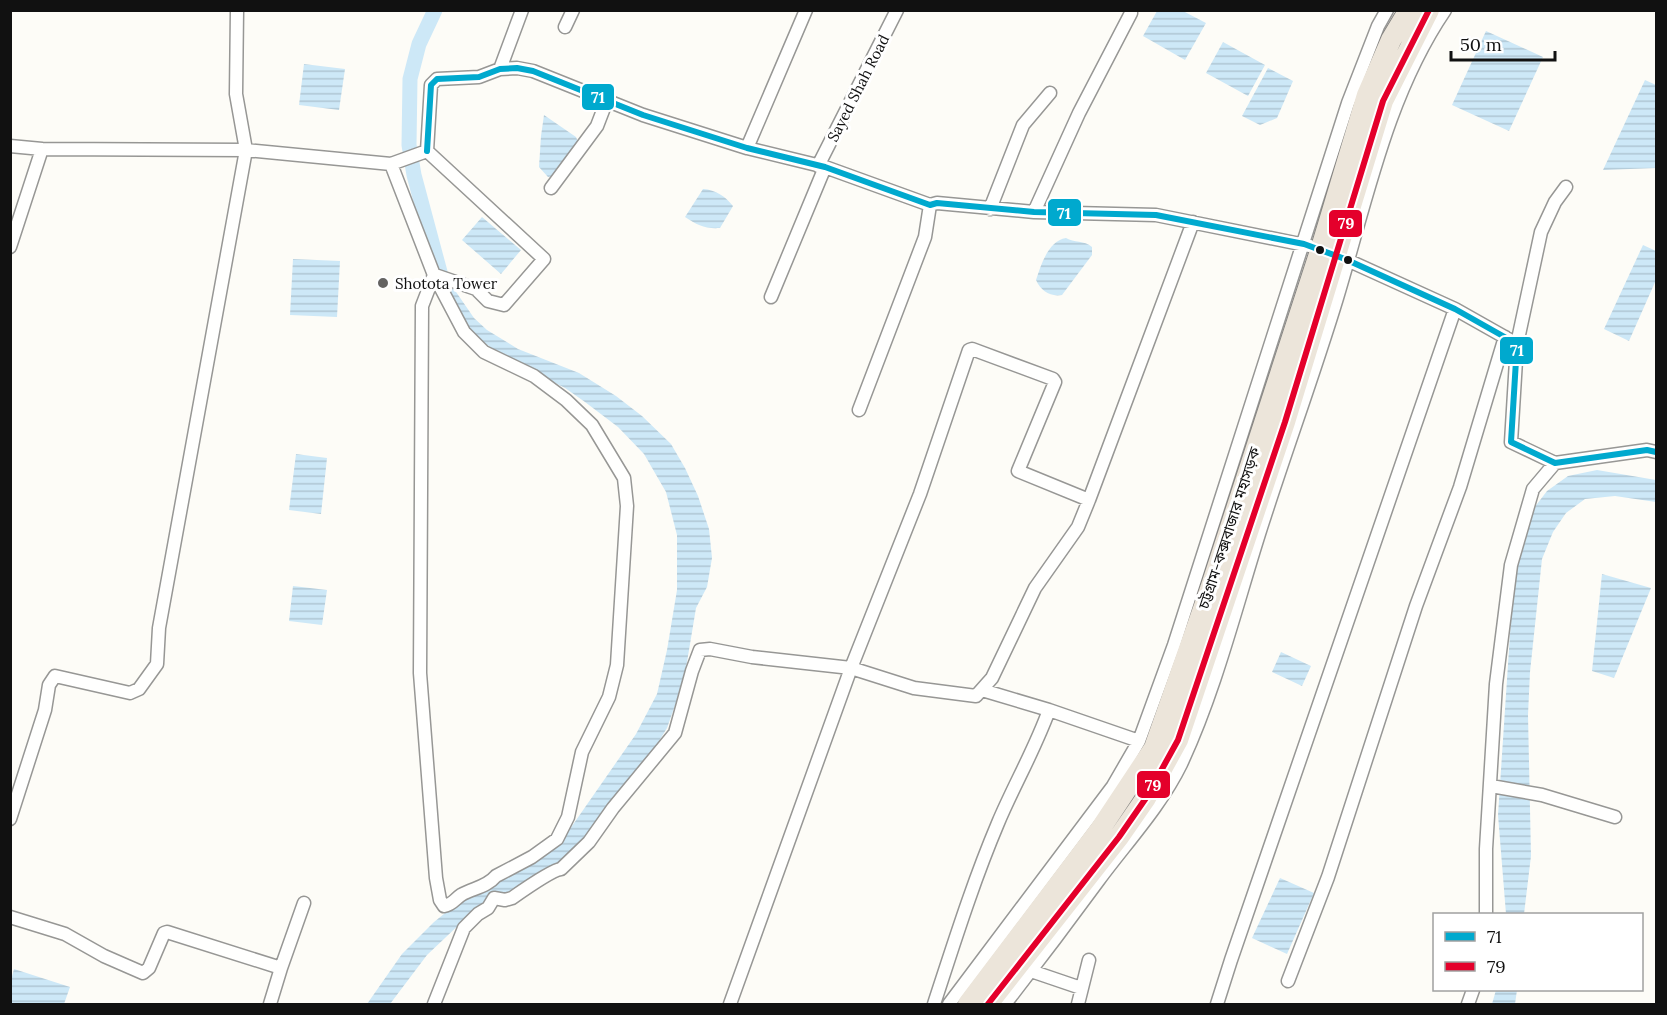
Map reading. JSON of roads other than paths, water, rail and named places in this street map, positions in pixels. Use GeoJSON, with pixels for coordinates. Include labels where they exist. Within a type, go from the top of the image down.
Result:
{"type":"FeatureCollection","features":[{"type":"Feature","properties":{"kind":"highway","name":"চট্টগ্রাম-কক্সবাজার মহাসড়ক"},"geometry":{"type":"LineString","coordinates":[[968,1005],[1045,889],[1086,848],[1154,748],[1321,248],[1367,95],[1391,40],[1409,10]]}},
{"type":"Feature","properties":{"kind":"highway","name":"চট্টগ্রাম-কক্সবাজার মহাসড়ক"},"geometry":{"type":"LineString","coordinates":[[988,1005],[1061,921],[1082,893],[1146,798],[1178,740],[1285,422],[1383,101],[1429,10]]}},
{"type":"Feature","properties":{"kind":"street"},"geometry":{"type":"LineString","coordinates":[[10,819],[45,710],[49,685],[55,676],[130,693],[139,689],[157,664],[159,628],[246,150],[236,94],[237,10]]}},
{"type":"Feature","properties":{"kind":"street"},"geometry":{"type":"LineString","coordinates":[[500,69],[522,10]]}},
{"type":"Feature","properties":{"kind":"street"},"geometry":{"type":"LineString","coordinates":[[565,27],[573,10]]}},
{"type":"Feature","properties":{"kind":"street"},"geometry":{"type":"LineString","coordinates":[[747,148],[806,10]]}},
{"type":"Feature","properties":{"kind":"street","name":"Sayed Shah Road"},"geometry":{"type":"LineString","coordinates":[[771,297],[821,167],[897,10]]}},
{"type":"Feature","properties":{"kind":"street"},"geometry":{"type":"LineString","coordinates":[[949,1005],[1045,889],[1081,829],[1113,786],[1139,741],[1174,645],[1308,245],[1348,103],[1378,26],[1387,10]]}},
{"type":"Feature","properties":{"kind":"street"},"geometry":{"type":"LineString","coordinates":[[1082,893],[1163,792],[1180,765],[1200,717],[1337,298],[1346,259],[1396,102],[1413,64],[1445,10]]}},
{"type":"Feature","properties":{"kind":"street"},"geometry":{"type":"LineString","coordinates":[[1034,212],[1079,113],[1131,13]]}},
{"type":"Feature","properties":{"kind":"street"},"geometry":{"type":"LineString","coordinates":[[434,275],[476,289],[488,301],[504,305],[544,258],[428,151],[433,82],[437,79],[479,77],[500,69],[517,68],[533,71],[643,115],[747,148],[821,167],[930,205],[937,202],[1034,212],[1156,215],[1308,245]]}},
{"type":"Feature","properties":{"kind":"street"},"geometry":{"type":"LineString","coordinates":[[990,209],[1023,125],[1050,93]]}},
{"type":"Feature","properties":{"kind":"street"},"geometry":{"type":"LineString","coordinates":[[551,188],[597,126],[607,100]]}},
{"type":"Feature","properties":{"kind":"street"},"geometry":{"type":"LineString","coordinates":[[10,146],[42,149],[246,150],[391,164],[428,151]]}},
{"type":"Feature","properties":{"kind":"street"},"geometry":{"type":"LineString","coordinates":[[10,247],[42,149]]}},
{"type":"Feature","properties":{"kind":"street"},"geometry":{"type":"LineString","coordinates":[[391,164],[434,275],[464,332],[484,352],[534,376],[566,400],[592,425],[624,478],[627,506],[616,665],[609,697],[582,752],[568,817],[557,839],[480,888],[463,894],[448,906],[444,906],[440,900],[436,878],[420,673],[422,306],[434,275]]}},
{"type":"Feature","properties":{"kind":"street"},"geometry":{"type":"LineString","coordinates":[[1566,187],[1541,232],[1517,344],[1511,442],[1555,463],[1647,450],[1656,452]]}},
{"type":"Feature","properties":{"kind":"street"},"geometry":{"type":"LineString","coordinates":[[859,410],[925,237],[930,205]]}},
{"type":"Feature","properties":{"kind":"street"},"geometry":{"type":"LineString","coordinates":[[435,1005],[464,928],[488,908],[494,898],[506,900],[512,898],[555,870],[561,869],[589,842],[613,807],[675,733],[700,650],[710,649],[752,657],[850,668],[914,688],[976,696],[982,690],[992,678],[1035,588],[1078,527],[1193,222]]}},
{"type":"Feature","properties":{"kind":"street"},"geometry":{"type":"LineString","coordinates":[[1346,259],[1455,309],[1517,344]]}},
{"type":"Feature","properties":{"kind":"street"},"geometry":{"type":"LineString","coordinates":[[1217,1005],[1455,309]]}},
{"type":"Feature","properties":{"kind":"street"},"geometry":{"type":"LineString","coordinates":[[1288,981],[1328,877],[1416,606],[1460,487],[1505,337]]}},
{"type":"Feature","properties":{"kind":"street"},"geometry":{"type":"LineString","coordinates":[[730,1005],[850,668],[920,494],[970,349],[1055,380],[1018,471],[1089,500]]}},
{"type":"Feature","properties":{"kind":"street"},"geometry":{"type":"LineString","coordinates":[[1486,913],[1486,849],[1494,786],[1496,684],[1511,565],[1533,489],[1555,463]]}},
{"type":"Feature","properties":{"kind":"street"},"geometry":{"type":"LineString","coordinates":[[982,690],[1139,741]]}},
{"type":"Feature","properties":{"kind":"street"},"geometry":{"type":"LineString","coordinates":[[934,1005],[973,884],[1049,710]]}},
{"type":"Feature","properties":{"kind":"street"},"geometry":{"type":"LineString","coordinates":[[1494,786],[1536,794],[1615,817]]}},
{"type":"Feature","properties":{"kind":"street"},"geometry":{"type":"LineString","coordinates":[[1081,829],[1086,848]]}},
{"type":"Feature","properties":{"kind":"street"},"geometry":{"type":"LineString","coordinates":[[270,1005],[304,903]]}},
{"type":"Feature","properties":{"kind":"street"},"geometry":{"type":"LineString","coordinates":[[10,917],[65,934],[104,956],[142,973],[149,968],[164,933],[167,932],[281,968]]}},
{"type":"Feature","properties":{"kind":"street"},"geometry":{"type":"LineString","coordinates":[[1005,1005],[1031,971],[1061,921]]}},
{"type":"Feature","properties":{"kind":"street"},"geometry":{"type":"LineString","coordinates":[[1078,1005],[1089,960]]}},
{"type":"Feature","properties":{"kind":"street"},"geometry":{"type":"LineString","coordinates":[[1031,971],[1081,988]]}},
{"type":"Feature","properties":{"kind":"water"},"geometry":{"type":"Polygon","coordinates":[[[1157,11],[1183,11],[1206,23],[1185,60],[1143,36],[1157,11]]]}},
{"type":"Feature","properties":{"kind":"water"},"geometry":{"type":"Polygon","coordinates":[[[1486,31],[1543,57],[1509,131],[1452,105],[1486,31]]]}},
{"type":"Feature","properties":{"kind":"water"},"geometry":{"type":"Polygon","coordinates":[[[1223,42],[1265,65],[1248,96],[1206,73],[1223,42]]]}},
{"type":"Feature","properties":{"kind":"water"},"geometry":{"type":"Polygon","coordinates":[[[304,64],[345,69],[339,110],[299,105],[304,64]]]}},
{"type":"Feature","properties":{"kind":"water"},"geometry":{"type":"Polygon","coordinates":[[[1268,68],[1293,81],[1277,118],[1260,125],[1242,116],[1268,68]]]}},
{"type":"Feature","properties":{"kind":"water"},"geometry":{"type":"Polygon","coordinates":[[[1645,80],[1656,85],[1656,168],[1603,170],[1645,80]]]}},
{"type":"Feature","properties":{"kind":"water"},"geometry":{"type":"Polygon","coordinates":[[[544,115],[576,137],[579,144],[553,176],[548,177],[539,167],[544,115]]]}},
{"type":"Feature","properties":{"kind":"water"},"geometry":{"type":"Polygon","coordinates":[[[703,189],[720,194],[733,206],[720,228],[701,226],[685,217],[703,189]]]}},
{"type":"Feature","properties":{"kind":"water"},"geometry":{"type":"Polygon","coordinates":[[[482,217],[521,250],[501,274],[462,240],[482,217]]]}},
{"type":"Feature","properties":{"kind":"water"},"geometry":{"type":"Polygon","coordinates":[[[1066,238],[1089,245],[1092,247],[1092,255],[1062,295],[1054,295],[1043,290],[1036,280],[1050,249],[1054,244],[1066,238]]]}},
{"type":"Feature","properties":{"kind":"water"},"geometry":{"type":"Polygon","coordinates":[[[1643,245],[1656,251],[1656,280],[1629,341],[1604,329],[1643,245]]]}},
{"type":"Feature","properties":{"kind":"water"},"geometry":{"type":"Polygon","coordinates":[[[293,259],[340,261],[337,317],[290,315],[293,259]]]}},
{"type":"Feature","properties":{"kind":"water"},"geometry":{"type":"Polygon","coordinates":[[[449,287],[454,289],[474,318],[487,330],[518,349],[579,373],[616,396],[642,416],[671,444],[698,496],[709,529],[712,558],[707,587],[696,608],[684,680],[667,728],[656,746],[571,856],[464,920],[427,955],[390,1004],[367,1004],[402,954],[434,922],[465,897],[552,848],[572,826],[636,734],[657,694],[677,590],[677,535],[666,492],[644,454],[618,427],[565,388],[504,357],[474,335],[465,325],[447,291],[449,287]]]}},
{"type":"Feature","properties":{"kind":"water"},"geometry":{"type":"Polygon","coordinates":[[[296,454],[327,458],[321,514],[289,510],[296,454]]]}},
{"type":"Feature","properties":{"kind":"water"},"geometry":{"type":"Polygon","coordinates":[[[1597,470],[1656,480],[1656,502],[1615,496],[1585,499],[1566,513],[1553,532],[1542,559],[1530,672],[1528,715],[1531,856],[1524,913],[1506,913],[1498,815],[1513,589],[1519,551],[1534,508],[1547,491],[1568,476],[1597,470]]]}},
{"type":"Feature","properties":{"kind":"water"},"geometry":{"type":"Polygon","coordinates":[[[1602,574],[1651,588],[1614,678],[1592,671],[1602,574]]]}},
{"type":"Feature","properties":{"kind":"water"},"geometry":{"type":"Polygon","coordinates":[[[293,586],[327,590],[322,625],[289,621],[293,586]]]}},
{"type":"Feature","properties":{"kind":"water"},"geometry":{"type":"Polygon","coordinates":[[[1281,652],[1311,666],[1302,686],[1272,672],[1281,652]]]}},
{"type":"Feature","properties":{"kind":"water"},"geometry":{"type":"Polygon","coordinates":[[[1280,878],[1314,893],[1287,954],[1252,938],[1280,878]]]}},
{"type":"Feature","properties":{"kind":"water"},"geometry":{"type":"Polygon","coordinates":[[[14,969],[70,987],[64,1004],[11,1004],[11,980],[14,969]]]}},
{"type":"Feature","properties":{"kind":"water"},"geometry":{"type":"Polygon","coordinates":[[[1496,991],[1517,991],[1515,1004],[1492,1004],[1496,991]]]}},
{"type":"Feature","properties":{"kind":"waterway"},"geometry":{"type":"LineString","coordinates":[[435,10],[419,44],[410,79],[409,145],[414,175],[440,272]]}},
{"type":"Feature","properties":{"kind":"place","name":"Shotota Tower"},"geometry":{"type":"Point","coordinates":[383,283]}}]}
